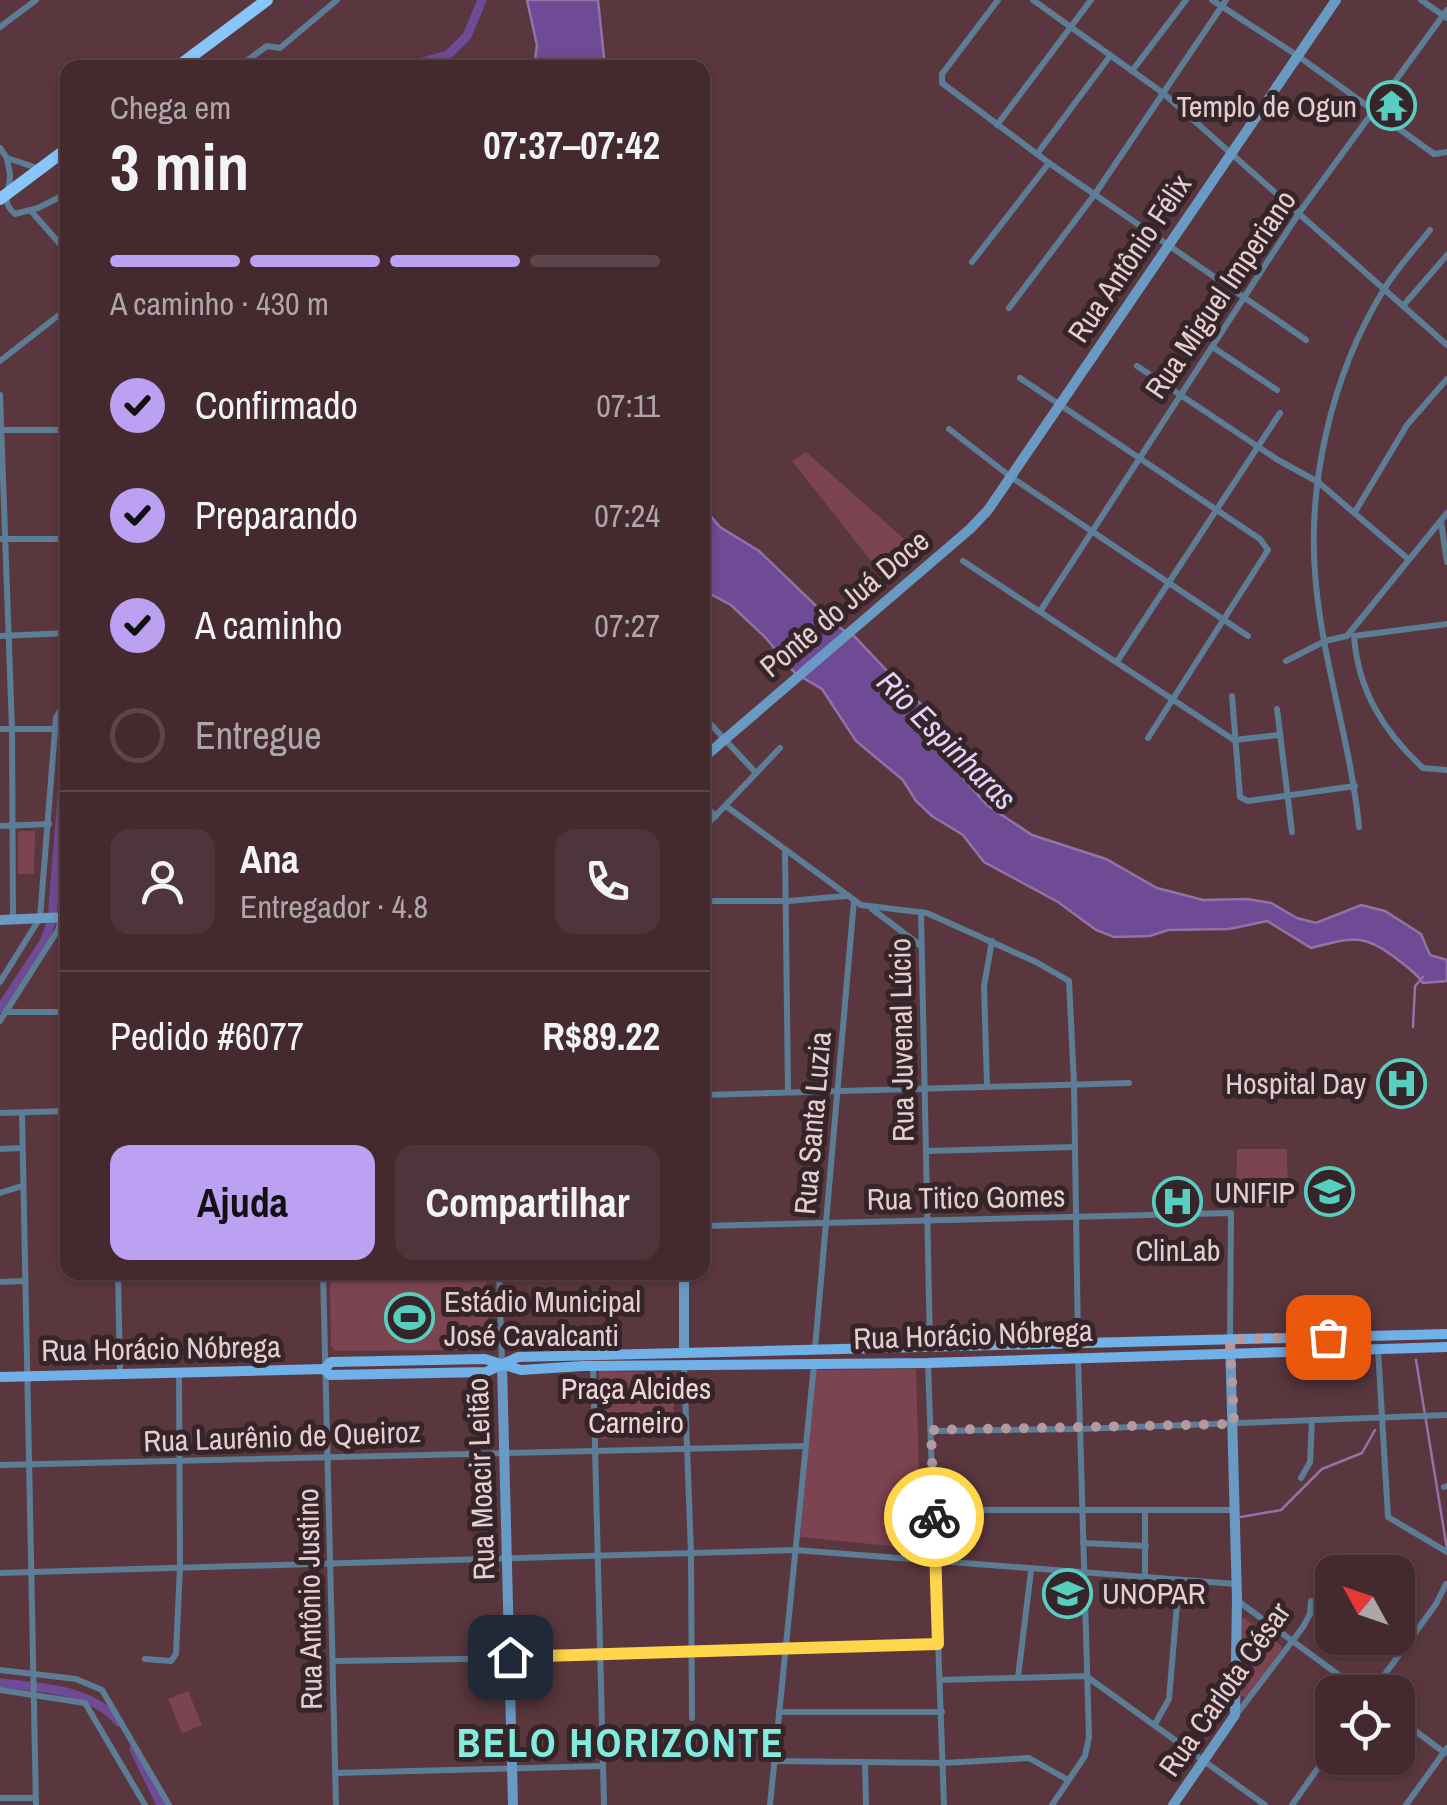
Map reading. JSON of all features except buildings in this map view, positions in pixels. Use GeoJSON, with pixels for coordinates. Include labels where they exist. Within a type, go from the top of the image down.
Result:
{"type":"FeatureCollection","features":[{"type":"Feature","properties":{"kind":"highway"},"geometry":{"type":"LineString","coordinates":[[187,60],[267,0]]}},
{"type":"Feature","properties":{"kind":"highway"},"geometry":{"type":"LineString","coordinates":[[1,198],[60,154]]}},
{"type":"Feature","properties":{"kind":"main road","name":"Rua Antônio Félix"},"geometry":{"type":"LineString","coordinates":[[957,540],[988,510],[1336,0]]}},
{"type":"Feature","properties":{"kind":"main road","name":"Ponte do Juá Doce"},"geometry":{"type":"LineString","coordinates":[[710,753],[957,540]]}},
{"type":"Feature","properties":{"kind":"main road"},"geometry":{"type":"LineString","coordinates":[[0,920],[60,917]]}},
{"type":"Feature","properties":{"kind":"main road"},"geometry":{"type":"LineString","coordinates":[[684,1280],[684,1366]]}},
{"type":"Feature","properties":{"kind":"main road","name":"Rua Horácio Nóbrega"},"geometry":{"type":"LineString","coordinates":[[0,1377],[324,1369],[331,1362],[485,1359],[520,1370],[928,1362],[1447,1334]]}},
{"type":"Feature","properties":{"kind":"main road","name":"Rua Horácio Nóbrega"},"geometry":{"type":"LineString","coordinates":[[502,1365],[518,1358],[1078,1342],[1447,1347]]}},
{"type":"Feature","properties":{"kind":"main road"},"geometry":{"type":"LineString","coordinates":[[1230,1345],[1237,1600],[1235,1715]]}},
{"type":"Feature","properties":{"kind":"main road","name":"Rua Moacir Leitão"},"geometry":{"type":"LineString","coordinates":[[502,1365],[513,1805]]}},
{"type":"Feature","properties":{"kind":"main road","name":"Rua Carlota César"},"geometry":{"type":"LineString","coordinates":[[1173,1805],[1235,1715]]}},
{"type":"Feature","properties":{"kind":"street"},"geometry":{"type":"LineString","coordinates":[[0,27],[36,0]]}},
{"type":"Feature","properties":{"kind":"street"},"geometry":{"type":"LineString","coordinates":[[247,60],[267,46],[280,48],[336,0]]}},
{"type":"Feature","properties":{"kind":"street"},"geometry":{"type":"LineString","coordinates":[[998,0],[942,74],[940,78],[946,87],[1306,340]]}},
{"type":"Feature","properties":{"kind":"street"},"geometry":{"type":"LineString","coordinates":[[1033,0],[1163,93],[1447,345]]}},
{"type":"Feature","properties":{"kind":"street"},"geometry":{"type":"LineString","coordinates":[[997,125],[1091,0]]}},
{"type":"Feature","properties":{"kind":"street"},"geometry":{"type":"LineString","coordinates":[[1132,71],[1186,0]]}},
{"type":"Feature","properties":{"kind":"street"},"geometry":{"type":"LineString","coordinates":[[1212,0],[1224,3],[1434,154],[1447,152]]}},
{"type":"Feature","properties":{"kind":"street"},"geometry":{"type":"LineString","coordinates":[[1421,0],[1446,15]]}},
{"type":"Feature","properties":{"kind":"street"},"geometry":{"type":"LineString","coordinates":[[1009,308],[1095,194],[1224,3]]}},
{"type":"Feature","properties":{"kind":"street","name":"Rua Miguel Imperiano"},"geometry":{"type":"LineString","coordinates":[[1040,610],[1299,214],[1446,15]]}},
{"type":"Feature","properties":{"kind":"street"},"geometry":{"type":"LineString","coordinates":[[1037,154],[1110,56]]}},
{"type":"Feature","properties":{"kind":"street"},"geometry":{"type":"LineString","coordinates":[[0,148],[7,158],[10,178],[1,198],[15,214],[32,211],[60,197]]}},
{"type":"Feature","properties":{"kind":"street"},"geometry":{"type":"LineString","coordinates":[[7,158],[40,168]]}},
{"type":"Feature","properties":{"kind":"street"},"geometry":{"type":"LineString","coordinates":[[972,262],[1049,162]]}},
{"type":"Feature","properties":{"kind":"street"},"geometry":{"type":"LineString","coordinates":[[32,211],[60,244]]}},
{"type":"Feature","properties":{"kind":"street"},"geometry":{"type":"LineString","coordinates":[[1359,826],[1355,786],[1325,641],[1314,556],[1318,482],[1341,384],[1384,289],[1430,230]]}},
{"type":"Feature","properties":{"kind":"street"},"geometry":{"type":"LineString","coordinates":[[1403,306],[1447,254]]}},
{"type":"Feature","properties":{"kind":"street"},"geometry":{"type":"LineString","coordinates":[[0,361],[60,314]]}},
{"type":"Feature","properties":{"kind":"street"},"geometry":{"type":"LineString","coordinates":[[1214,348],[1276,390]]}},
{"type":"Feature","properties":{"kind":"street"},"geometry":{"type":"LineString","coordinates":[[1137,366],[1318,482],[1407,558]]}},
{"type":"Feature","properties":{"kind":"street"},"geometry":{"type":"LineString","coordinates":[[1020,378],[1260,539],[1268,550],[1148,738]]}},
{"type":"Feature","properties":{"kind":"street"},"geometry":{"type":"LineString","coordinates":[[1355,512],[1407,426],[1447,379]]}},
{"type":"Feature","properties":{"kind":"street"},"geometry":{"type":"LineString","coordinates":[[0,395],[4,636],[12,729],[13,919]]}},
{"type":"Feature","properties":{"kind":"street"},"geometry":{"type":"LineString","coordinates":[[1118,660],[1280,413]]}},
{"type":"Feature","properties":{"kind":"street"},"geometry":{"type":"LineString","coordinates":[[949,429],[1011,477],[1248,636]]}},
{"type":"Feature","properties":{"kind":"street"},"geometry":{"type":"LineString","coordinates":[[3,430],[60,430]]}},
{"type":"Feature","properties":{"kind":"street"},"geometry":{"type":"LineString","coordinates":[[1351,636],[1407,558],[1447,513]]}},
{"type":"Feature","properties":{"kind":"street"},"geometry":{"type":"LineString","coordinates":[[1440,521],[1447,562]]}},
{"type":"Feature","properties":{"kind":"street"},"geometry":{"type":"LineString","coordinates":[[2,539],[60,539]]}},
{"type":"Feature","properties":{"kind":"street"},"geometry":{"type":"LineString","coordinates":[[963,561],[1234,740],[1279,735]]}},
{"type":"Feature","properties":{"kind":"street"},"geometry":{"type":"LineString","coordinates":[[1286,661],[1325,641],[1447,624]]}},
{"type":"Feature","properties":{"kind":"street"},"geometry":{"type":"LineString","coordinates":[[4,636],[60,633]]}},
{"type":"Feature","properties":{"kind":"street"},"geometry":{"type":"LineString","coordinates":[[1351,636],[1368,698],[1384,727],[1423,768],[1447,770]]}},
{"type":"Feature","properties":{"kind":"street"},"geometry":{"type":"LineString","coordinates":[[1232,696],[1240,797],[1248,801],[1355,786]]}},
{"type":"Feature","properties":{"kind":"street"},"geometry":{"type":"LineString","coordinates":[[1277,709],[1292,832]]}},
{"type":"Feature","properties":{"kind":"street"},"geometry":{"type":"LineString","coordinates":[[0,982],[40,918],[54,729],[60,711]]}},
{"type":"Feature","properties":{"kind":"street"},"geometry":{"type":"LineString","coordinates":[[710,724],[756,773]]}},
{"type":"Feature","properties":{"kind":"street"},"geometry":{"type":"LineString","coordinates":[[0,730],[60,729]]}},
{"type":"Feature","properties":{"kind":"street"},"geometry":{"type":"LineString","coordinates":[[710,822],[780,748]]}},
{"type":"Feature","properties":{"kind":"street"},"geometry":{"type":"LineString","coordinates":[[726,806],[921,946]]}},
{"type":"Feature","properties":{"kind":"street"},"geometry":{"type":"LineString","coordinates":[[710,811],[716,816]]}},
{"type":"Feature","properties":{"kind":"street"},"geometry":{"type":"LineString","coordinates":[[0,826],[49,824]]}},
{"type":"Feature","properties":{"kind":"street"},"geometry":{"type":"LineString","coordinates":[[785,849],[788,1092]]}},
{"type":"Feature","properties":{"kind":"street"},"geometry":{"type":"LineString","coordinates":[[710,901],[850,898]]}},
{"type":"Feature","properties":{"kind":"street","name":"Rua Santa Luzia"},"geometry":{"type":"LineString","coordinates":[[815,1351],[850,898]]}},
{"type":"Feature","properties":{"kind":"street"},"geometry":{"type":"LineString","coordinates":[[871,908],[921,912],[1062,974],[1072,987],[1078,1342]]}},
{"type":"Feature","properties":{"kind":"street","name":"Rua Juvenal Lúcio"},"geometry":{"type":"LineString","coordinates":[[921,912],[930,1348]]}},
{"type":"Feature","properties":{"kind":"street"},"geometry":{"type":"LineString","coordinates":[[0,1021],[60,926]]}},
{"type":"Feature","properties":{"kind":"street"},"geometry":{"type":"LineString","coordinates":[[987,1085],[984,986],[992,941]]}},
{"type":"Feature","properties":{"kind":"street"},"geometry":{"type":"LineString","coordinates":[[6,1012],[60,1012]]}},
{"type":"Feature","properties":{"kind":"street"},"geometry":{"type":"LineString","coordinates":[[710,1095],[1129,1083]]}},
{"type":"Feature","properties":{"kind":"street"},"geometry":{"type":"LineString","coordinates":[[0,1113],[60,1112]]}},
{"type":"Feature","properties":{"kind":"street"},"geometry":{"type":"LineString","coordinates":[[0,1798],[36,1801],[22,1113]]}},
{"type":"Feature","properties":{"kind":"street"},"geometry":{"type":"LineString","coordinates":[[926,1151],[1075,1147]]}},
{"type":"Feature","properties":{"kind":"street"},"geometry":{"type":"LineString","coordinates":[[0,1149],[21,1148]]}},
{"type":"Feature","properties":{"kind":"street"},"geometry":{"type":"LineString","coordinates":[[0,1193],[22,1186]]}},
{"type":"Feature","properties":{"kind":"street","name":"Rua Titico Gomes"},"geometry":{"type":"LineString","coordinates":[[710,1226],[1231,1213],[1230,1345]]}},
{"type":"Feature","properties":{"kind":"street"},"geometry":{"type":"LineString","coordinates":[[118,1280],[120,1374]]}},
{"type":"Feature","properties":{"kind":"street","name":"Rua Antônio Justino"},"geometry":{"type":"LineString","coordinates":[[323,1280],[336,1805]]}},
{"type":"Feature","properties":{"kind":"street","name":"Rua Moacir Leitão"},"geometry":{"type":"LineString","coordinates":[[499,1280],[502,1365]]}},
{"type":"Feature","properties":{"kind":"street"},"geometry":{"type":"LineString","coordinates":[[0,1282],[24,1281]]}},
{"type":"Feature","properties":{"kind":"street"},"geometry":{"type":"LineString","coordinates":[[1378,1348],[1388,1517],[1445,1551]]}},
{"type":"Feature","properties":{"kind":"street"},"geometry":{"type":"LineString","coordinates":[[1052,1805],[1085,1756],[1090,1737],[1078,1356]]}},
{"type":"Feature","properties":{"kind":"street"},"geometry":{"type":"LineString","coordinates":[[928,1362],[944,1805]]}},
{"type":"Feature","properties":{"kind":"street"},"geometry":{"type":"LineString","coordinates":[[770,1805],[814,1364]]}},
{"type":"Feature","properties":{"kind":"street"},"geometry":{"type":"LineString","coordinates":[[593,1366],[604,1805]]}},
{"type":"Feature","properties":{"kind":"street"},"geometry":{"type":"LineString","coordinates":[[684,1366],[692,1718]]}},
{"type":"Feature","properties":{"kind":"street"},"geometry":{"type":"LineString","coordinates":[[144,1659],[175,1658],[180,1566],[179,1373]]}},
{"type":"Feature","properties":{"kind":"street"},"geometry":{"type":"LineString","coordinates":[[931,1430],[1080,1429],[1443,1414]]}},
{"type":"Feature","properties":{"kind":"street"},"geometry":{"type":"LineString","coordinates":[[1301,1478],[1310,1462],[1312,1420]]}},
{"type":"Feature","properties":{"kind":"street","name":"Rua Laurênio de Queiroz"},"geometry":{"type":"LineString","coordinates":[[0,1465],[805,1446]]}},
{"type":"Feature","properties":{"kind":"street"},"geometry":{"type":"LineString","coordinates":[[934,1510],[1235,1510]]}},
{"type":"Feature","properties":{"kind":"street"},"geometry":{"type":"LineString","coordinates":[[1145,1511],[1145,1579]]}},
{"type":"Feature","properties":{"kind":"street"},"geometry":{"type":"LineString","coordinates":[[1084,1543],[1146,1546]]}},
{"type":"Feature","properties":{"kind":"street"},"geometry":{"type":"LineString","coordinates":[[0,1573],[795,1550],[1236,1584]]}},
{"type":"Feature","properties":{"kind":"street"},"geometry":{"type":"LineString","coordinates":[[1018,1677],[1031,1570]]}},
{"type":"Feature","properties":{"kind":"street"},"geometry":{"type":"LineString","coordinates":[[1155,1724],[1168,1699],[1179,1581]]}},
{"type":"Feature","properties":{"kind":"street"},"geometry":{"type":"LineString","coordinates":[[1385,1675],[1424,1622],[1446,1584]]}},
{"type":"Feature","properties":{"kind":"street"},"geometry":{"type":"LineString","coordinates":[[1237,1600],[1338,1675]]}},
{"type":"Feature","properties":{"kind":"street","name":"Rua Carlota César"},"geometry":{"type":"LineString","coordinates":[[1235,1715],[1308,1619],[1311,1601]]}},
{"type":"Feature","properties":{"kind":"street"},"geometry":{"type":"LineString","coordinates":[[334,1661],[938,1644]]}},
{"type":"Feature","properties":{"kind":"street"},"geometry":{"type":"LineString","coordinates":[[0,1670],[76,1679],[102,1690],[169,1805]]}},
{"type":"Feature","properties":{"kind":"street"},"geometry":{"type":"LineString","coordinates":[[940,1680],[1086,1676],[1264,1805]]}},
{"type":"Feature","properties":{"kind":"street"},"geometry":{"type":"LineString","coordinates":[[0,1690],[85,1703],[145,1805]]}},
{"type":"Feature","properties":{"kind":"street"},"geometry":{"type":"LineString","coordinates":[[779,1712],[942,1712]]}},
{"type":"Feature","properties":{"kind":"street"},"geometry":{"type":"LineString","coordinates":[[1406,1805],[1446,1752],[1415,1730]]}},
{"type":"Feature","properties":{"kind":"street"},"geometry":{"type":"LineString","coordinates":[[774,1761],[944,1763],[1032,1758],[1068,1780]]}},
{"type":"Feature","properties":{"kind":"street"},"geometry":{"type":"LineString","coordinates":[[865,1763],[866,1805]]}},
{"type":"Feature","properties":{"kind":"street"},"geometry":{"type":"LineString","coordinates":[[334,1773],[603,1766]]}},
{"type":"Feature","properties":{"kind":"street"},"geometry":{"type":"LineString","coordinates":[[1292,1805],[1315,1772]]}},
{"type":"Feature","properties":{"kind":"green space"},"geometry":{"type":"Polygon","coordinates":[[[806,452],[919,552],[887,581],[792,461],[806,452]]]}},
{"type":"Feature","properties":{"kind":"green space"},"geometry":{"type":"Polygon","coordinates":[[[18,831],[35,831],[34,874],[18,874],[18,831]]]}},
{"type":"Feature","properties":{"kind":"green space"},"geometry":{"type":"Polygon","coordinates":[[[1237,1149],[1287,1149],[1288,1206],[1236,1206],[1237,1149]]]}},
{"type":"Feature","properties":{"kind":"green space","name":"Estádio Municipal José Cavalcanti"},"geometry":{"type":"Polygon","coordinates":[[[330,1280],[486,1280],[489,1345],[477,1350],[335,1351],[331,1346],[330,1280]]]}},
{"type":"Feature","properties":{"kind":"green space"},"geometry":{"type":"Polygon","coordinates":[[[916,1369],[921,1549],[800,1537],[816,1370],[916,1369]]]}},
{"type":"Feature","properties":{"kind":"green space","name":"Praça Alcides Carneiro"},"geometry":{"type":"Polygon","coordinates":[[[599,1371],[674,1373],[673,1436],[599,1439],[599,1371]]]}},
{"type":"Feature","properties":{"kind":"green space"},"geometry":{"type":"Polygon","coordinates":[[[1244,1618],[1282,1649],[1246,1697],[1241,1696],[1244,1618]]]}},
{"type":"Feature","properties":{"kind":"green space"},"geometry":{"type":"Polygon","coordinates":[[[188,1691],[202,1725],[182,1733],[168,1699],[188,1691]]]}},
{"type":"Feature","properties":{"kind":"shaded area"},"geometry":{"type":"Polygon","coordinates":[[[527,0],[598,0],[604,60],[535,60],[537,45],[527,0]]]}},
{"type":"Feature","properties":{"kind":"shaded area"},"geometry":{"type":"Polygon","coordinates":[[[710,515],[720,527],[759,551],[934,715],[943,749],[954,768],[987,805],[1032,835],[1106,859],[1157,888],[1203,900],[1271,903],[1297,918],[1316,923],[1361,905],[1385,911],[1421,934],[1430,955],[1447,960],[1447,981],[1423,983],[1405,965],[1372,943],[1345,940],[1311,948],[1267,921],[1229,929],[1168,930],[1150,936],[1114,937],[1096,930],[1058,902],[984,862],[963,835],[932,816],[916,801],[903,780],[856,741],[822,689],[795,673],[731,605],[710,594],[710,515]]]}},
{"type":"Feature","properties":{"kind":"waterway"},"geometry":{"type":"LineString","coordinates":[[430,60],[448,55],[467,36],[482,0]]}},
{"type":"Feature","properties":{"kind":"waterway"},"geometry":{"type":"LineString","coordinates":[[0,1009],[44,942],[52,920],[60,821]]}},
{"type":"Feature","properties":{"kind":"waterway"},"geometry":{"type":"LineString","coordinates":[[1413,1027],[1415,986],[1423,977]]}},
{"type":"Feature","properties":{"kind":"waterway"},"geometry":{"type":"LineString","coordinates":[[1416,1360],[1447,1549]]}},
{"type":"Feature","properties":{"kind":"waterway"},"geometry":{"type":"LineString","coordinates":[[1241,1517],[1281,1510],[1322,1469],[1362,1453],[1375,1430]]}},
{"type":"Feature","properties":{"kind":"waterway"},"geometry":{"type":"LineString","coordinates":[[0,1683],[79,1696],[94,1702],[119,1722]]}},
{"type":"Feature","properties":{"kind":"waterway"},"geometry":{"type":"LineString","coordinates":[[134,1749],[161,1805]]}},
{"type":"Feature","properties":{"kind":"way so far"},"geometry":{"type":"LineString","coordinates":[[934,1517],[931,1430],[1234,1424],[1230,1339],[1328,1337]]}},
{"type":"Feature","properties":{"kind":"place","name":"Templo de Ogun"},"geometry":{"type":"Point","coordinates":[1392,106]}},
{"type":"Feature","properties":{"kind":"place","name":"Hospital Day"},"geometry":{"type":"Point","coordinates":[1401,1083]}},
{"type":"Feature","properties":{"kind":"place","name":"UNIFIP"},"geometry":{"type":"Point","coordinates":[1330,1192]}},
{"type":"Feature","properties":{"kind":"place","name":"ClinLab"},"geometry":{"type":"Point","coordinates":[1178,1201]}},
{"type":"Feature","properties":{"kind":"place","name":"Estádio Municipal José Cavalcanti"},"geometry":{"type":"Point","coordinates":[409,1318]}},
{"type":"Feature","properties":{"kind":"place","name":"UNOPAR"},"geometry":{"type":"Point","coordinates":[1067,1593]}},
{"type":"Feature","properties":{"kind":"district","name":"BELO HORIZONTE"},"geometry":{"type":"Point","coordinates":[621,1742]}},
{"type":"Feature","properties":{"kind":"route"},"geometry":{"type":"LineString","coordinates":[[510,1657],[938,1644],[934,1517]]}},
{"type":"Feature","properties":{"kind":"water label","name":"Rio Espinharas"},"geometry":{"type":"Point","coordinates":[947,740]}}]}
